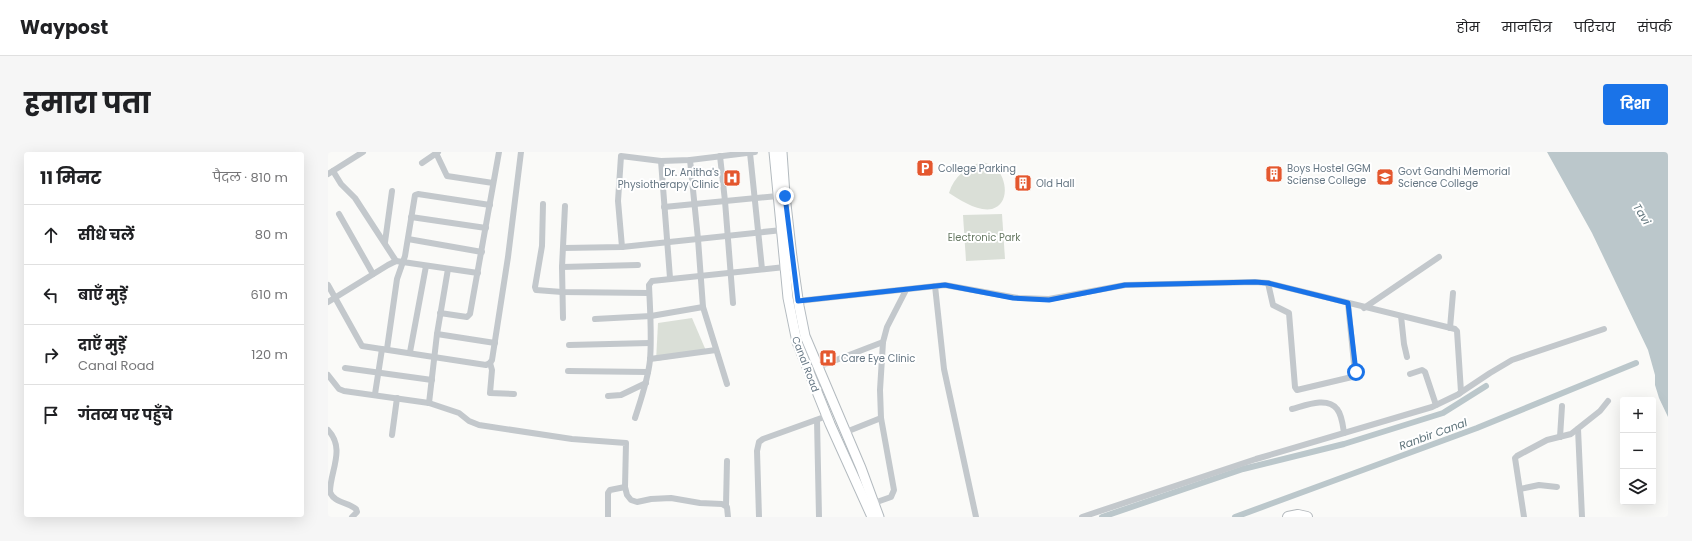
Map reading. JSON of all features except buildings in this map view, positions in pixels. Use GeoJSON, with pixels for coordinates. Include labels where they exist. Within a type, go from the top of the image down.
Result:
{"type":"FeatureCollection","features":[{"type":"Feature","properties":{"kind":"highway"},"geometry":{"type":"LineString","coordinates":[[1288,517],[1298,515],[1307,517]]}},
{"type":"Feature","properties":{"kind":"main road","name":"Canal Road"},"geometry":{"type":"LineString","coordinates":[[774,152],[788,298],[797,342],[827,416],[872,517]]}},
{"type":"Feature","properties":{"kind":"main road","name":"Canal Road"},"geometry":{"type":"LineString","coordinates":[[782,152],[785,196],[798,301],[805,336],[861,468],[879,517]]}},
{"type":"Feature","properties":{"kind":"street"},"geometry":{"type":"LineString","coordinates":[[363,152],[330,172],[354,198],[400,262]]}},
{"type":"Feature","properties":{"kind":"street"},"geometry":{"type":"LineString","coordinates":[[440,313],[469,316],[482,252],[499,152]]}},
{"type":"Feature","properties":{"kind":"street"},"geometry":{"type":"LineString","coordinates":[[514,394],[490,393],[492,370],[490,363],[495,343],[508,257],[521,152]]}},
{"type":"Feature","properties":{"kind":"street"},"geometry":{"type":"LineString","coordinates":[[622,247],[618,201],[621,156],[661,161],[690,160],[753,152],[754,198],[762,269]]}},
{"type":"Feature","properties":{"kind":"street"},"geometry":{"type":"LineString","coordinates":[[422,162],[437,153],[447,176],[493,183]]}},
{"type":"Feature","properties":{"kind":"street"},"geometry":{"type":"LineString","coordinates":[[720,156],[733,303]]}},
{"type":"Feature","properties":{"kind":"street"},"geometry":{"type":"LineString","coordinates":[[690,160],[701,275],[702,307],[727,384]]}},
{"type":"Feature","properties":{"kind":"street"},"geometry":{"type":"LineString","coordinates":[[661,161],[670,278]]}},
{"type":"Feature","properties":{"kind":"street"},"geometry":{"type":"LineString","coordinates":[[385,242],[392,192]]}},
{"type":"Feature","properties":{"kind":"street"},"geometry":{"type":"LineString","coordinates":[[375,394],[378,373],[385,349],[400,262],[408,239],[414,197],[418,194],[490,205]]}},
{"type":"Feature","properties":{"kind":"street"},"geometry":{"type":"LineString","coordinates":[[664,207],[778,196]]}},
{"type":"Feature","properties":{"kind":"street"},"geometry":{"type":"LineString","coordinates":[[543,204],[542,246],[536,288],[538,291],[649,293]]}},
{"type":"Feature","properties":{"kind":"street"},"geometry":{"type":"LineString","coordinates":[[562,318],[562,268],[565,206]]}},
{"type":"Feature","properties":{"kind":"street"},"geometry":{"type":"LineString","coordinates":[[339,214],[373,274]]}},
{"type":"Feature","properties":{"kind":"street"},"geometry":{"type":"LineString","coordinates":[[411,217],[486,228]]}},
{"type":"Feature","properties":{"kind":"street"},"geometry":{"type":"LineString","coordinates":[[564,248],[622,247],[782,230]]}},
{"type":"Feature","properties":{"kind":"street"},"geometry":{"type":"LineString","coordinates":[[408,239],[482,252]]}},
{"type":"Feature","properties":{"kind":"street"},"geometry":{"type":"LineString","coordinates":[[1364,308],[1439,257]]}},
{"type":"Feature","properties":{"kind":"street"},"geometry":{"type":"LineString","coordinates":[[328,302],[373,274],[400,262],[478,273]]}},
{"type":"Feature","properties":{"kind":"street"},"geometry":{"type":"LineString","coordinates":[[410,352],[426,266]]}},
{"type":"Feature","properties":{"kind":"street"},"geometry":{"type":"LineString","coordinates":[[562,268],[638,266]]}},
{"type":"Feature","properties":{"kind":"street"},"geometry":{"type":"LineString","coordinates":[[635,418],[646,383],[650,359],[651,316],[649,285],[652,281],[785,267]]}},
{"type":"Feature","properties":{"kind":"street"},"geometry":{"type":"LineString","coordinates":[[429,403],[437,334],[448,269]]}},
{"type":"Feature","properties":{"kind":"street"},"geometry":{"type":"LineString","coordinates":[[798,301],[945,285],[1023,299],[1049,300],[1125,285],[1268,283],[1456,330],[1458,334],[1460,393]]}},
{"type":"Feature","properties":{"kind":"street"},"geometry":{"type":"LineString","coordinates":[[1268,283],[1272,305],[1289,313],[1295,387],[1297,390],[1352,377],[1355,374],[1348,303]]}},
{"type":"Feature","properties":{"kind":"street"},"geometry":{"type":"LineString","coordinates":[[328,285],[360,344],[366,348],[410,352],[486,365],[490,363]]}},
{"type":"Feature","properties":{"kind":"street"},"geometry":{"type":"LineString","coordinates":[[935,286],[944,369],[976,517]]}},
{"type":"Feature","properties":{"kind":"street"},"geometry":{"type":"LineString","coordinates":[[874,503],[891,497],[894,490],[881,418],[880,390],[883,342],[887,327],[906,290]]}},
{"type":"Feature","properties":{"kind":"street"},"geometry":{"type":"LineString","coordinates":[[1450,328],[1453,293]]}},
{"type":"Feature","properties":{"kind":"street"},"geometry":{"type":"LineString","coordinates":[[595,319],[651,316],[702,307]]}},
{"type":"Feature","properties":{"kind":"street"},"geometry":{"type":"LineString","coordinates":[[1401,316],[1404,344],[1408,357]]}},
{"type":"Feature","properties":{"kind":"street"},"geometry":{"type":"LineString","coordinates":[[1082,517],[1256,459],[1436,405],[1460,393],[1512,360],[1604,329]]}},
{"type":"Feature","properties":{"kind":"street"},"geometry":{"type":"LineString","coordinates":[[437,334],[495,343]]}},
{"type":"Feature","properties":{"kind":"street"},"geometry":{"type":"LineString","coordinates":[[818,367],[883,342]]}},
{"type":"Feature","properties":{"kind":"street"},"geometry":{"type":"LineString","coordinates":[[569,345],[650,343]]}},
{"type":"Feature","properties":{"kind":"street"},"geometry":{"type":"LineString","coordinates":[[650,359],[716,350]]}},
{"type":"Feature","properties":{"kind":"street"},"geometry":{"type":"LineString","coordinates":[[345,368],[432,380]]}},
{"type":"Feature","properties":{"kind":"street"},"geometry":{"type":"LineString","coordinates":[[1410,374],[1422,370],[1425,372],[1436,405]]}},
{"type":"Feature","properties":{"kind":"street"},"geometry":{"type":"LineString","coordinates":[[568,371],[648,372]]}},
{"type":"Feature","properties":{"kind":"street"},"geometry":{"type":"LineString","coordinates":[[328,376],[339,389],[344,391],[375,394],[429,403],[459,413],[469,422],[479,425],[572,439],[626,442],[625,487],[629,498],[637,502],[651,499],[671,498],[700,503],[726,505]]}},
{"type":"Feature","properties":{"kind":"street"},"geometry":{"type":"LineString","coordinates":[[608,396],[618,396],[646,383]]}},
{"type":"Feature","properties":{"kind":"street"},"geometry":{"type":"LineString","coordinates":[[392,435],[397,398]]}},
{"type":"Feature","properties":{"kind":"street"},"geometry":{"type":"LineString","coordinates":[[1524,517],[1516,458],[1517,456],[1547,440],[1571,434],[1600,411],[1608,401]]}},
{"type":"Feature","properties":{"kind":"street"},"geometry":{"type":"LineString","coordinates":[[1292,408],[1328,403],[1337,409],[1344,433]]}},
{"type":"Feature","properties":{"kind":"street"},"geometry":{"type":"LineString","coordinates":[[1560,437],[1562,406]]}},
{"type":"Feature","properties":{"kind":"street"},"geometry":{"type":"LineString","coordinates":[[759,517],[757,451],[759,442],[763,439],[827,416]]}},
{"type":"Feature","properties":{"kind":"street"},"geometry":{"type":"LineString","coordinates":[[846,432],[881,418]]}},
{"type":"Feature","properties":{"kind":"street"},"geometry":{"type":"LineString","coordinates":[[817,420],[819,517]]}},
{"type":"Feature","properties":{"kind":"street"},"geometry":{"type":"LineString","coordinates":[[1578,429],[1582,517]]}},
{"type":"Feature","properties":{"kind":"street"},"geometry":{"type":"LineString","coordinates":[[328,430],[333,436],[337,451],[329,492],[335,500],[348,503],[356,509],[353,517]]}},
{"type":"Feature","properties":{"kind":"street"},"geometry":{"type":"LineString","coordinates":[[727,461],[726,505],[728,517]]}},
{"type":"Feature","properties":{"kind":"street"},"geometry":{"type":"LineString","coordinates":[[1520,489],[1539,486],[1557,487]]}},
{"type":"Feature","properties":{"kind":"street"},"geometry":{"type":"LineString","coordinates":[[608,517],[608,493],[610,490],[625,487]]}},
{"type":"Feature","properties":{"kind":"green space"},"geometry":{"type":"Polygon","coordinates":[[[982,162],[996,168],[1003,178],[1005,191],[1004,197],[998,206],[992,209],[981,209],[975,207],[949,193],[954,182],[962,173],[982,162]]]}},
{"type":"Feature","properties":{"kind":"green space","name":"Electronic Park"},"geometry":{"type":"Polygon","coordinates":[[[1002,214],[1005,259],[966,261],[963,215],[1002,214]]]}},
{"type":"Feature","properties":{"kind":"green space"},"geometry":{"type":"Polygon","coordinates":[[[692,318],[707,353],[656,361],[658,323],[692,318]]]}},
{"type":"Feature","properties":{"kind":"water","name":"Tavi"},"geometry":{"type":"Polygon","coordinates":[[[1547,152],[1668,152],[1668,417],[1655,385],[1655,375],[1648,350],[1592,233],[1547,152]]]}},
{"type":"Feature","properties":{"kind":"waterway","name":"Ranbir Canal"},"geometry":{"type":"LineString","coordinates":[[1235,517],[1477,428],[1636,363]]}},
{"type":"Feature","properties":{"kind":"waterway","name":"Ranbir Canal"},"geometry":{"type":"LineString","coordinates":[[1102,517],[1243,469],[1344,444],[1443,413],[1486,386]]}},
{"type":"Feature","properties":{"kind":"place","name":"College Parking"},"geometry":{"type":"Point","coordinates":[925,168]}},
{"type":"Feature","properties":{"kind":"place","name":"Boys Hostel GGM Sciense College"},"geometry":{"type":"Point","coordinates":[1274,174]}},
{"type":"Feature","properties":{"kind":"place","name":"Govt Gandhi Memorial Science College"},"geometry":{"type":"Point","coordinates":[1385,177]}},
{"type":"Feature","properties":{"kind":"place","name":"Dr. Anitha's Physiotherapy Clinic"},"geometry":{"type":"Point","coordinates":[732,178]}},
{"type":"Feature","properties":{"kind":"place","name":"Old Hall"},"geometry":{"type":"Point","coordinates":[1023,183]}},
{"type":"Feature","properties":{"kind":"place","name":"Care Eye Clinic"},"geometry":{"type":"Point","coordinates":[828,358]}},
{"type":"Feature","properties":{"kind":"route"},"geometry":{"type":"LineString","coordinates":[[785,196],[798,301],[945,285],[1013,298],[1049,300],[1125,285],[1268,283],[1348,303],[1356,372]]}}]}
